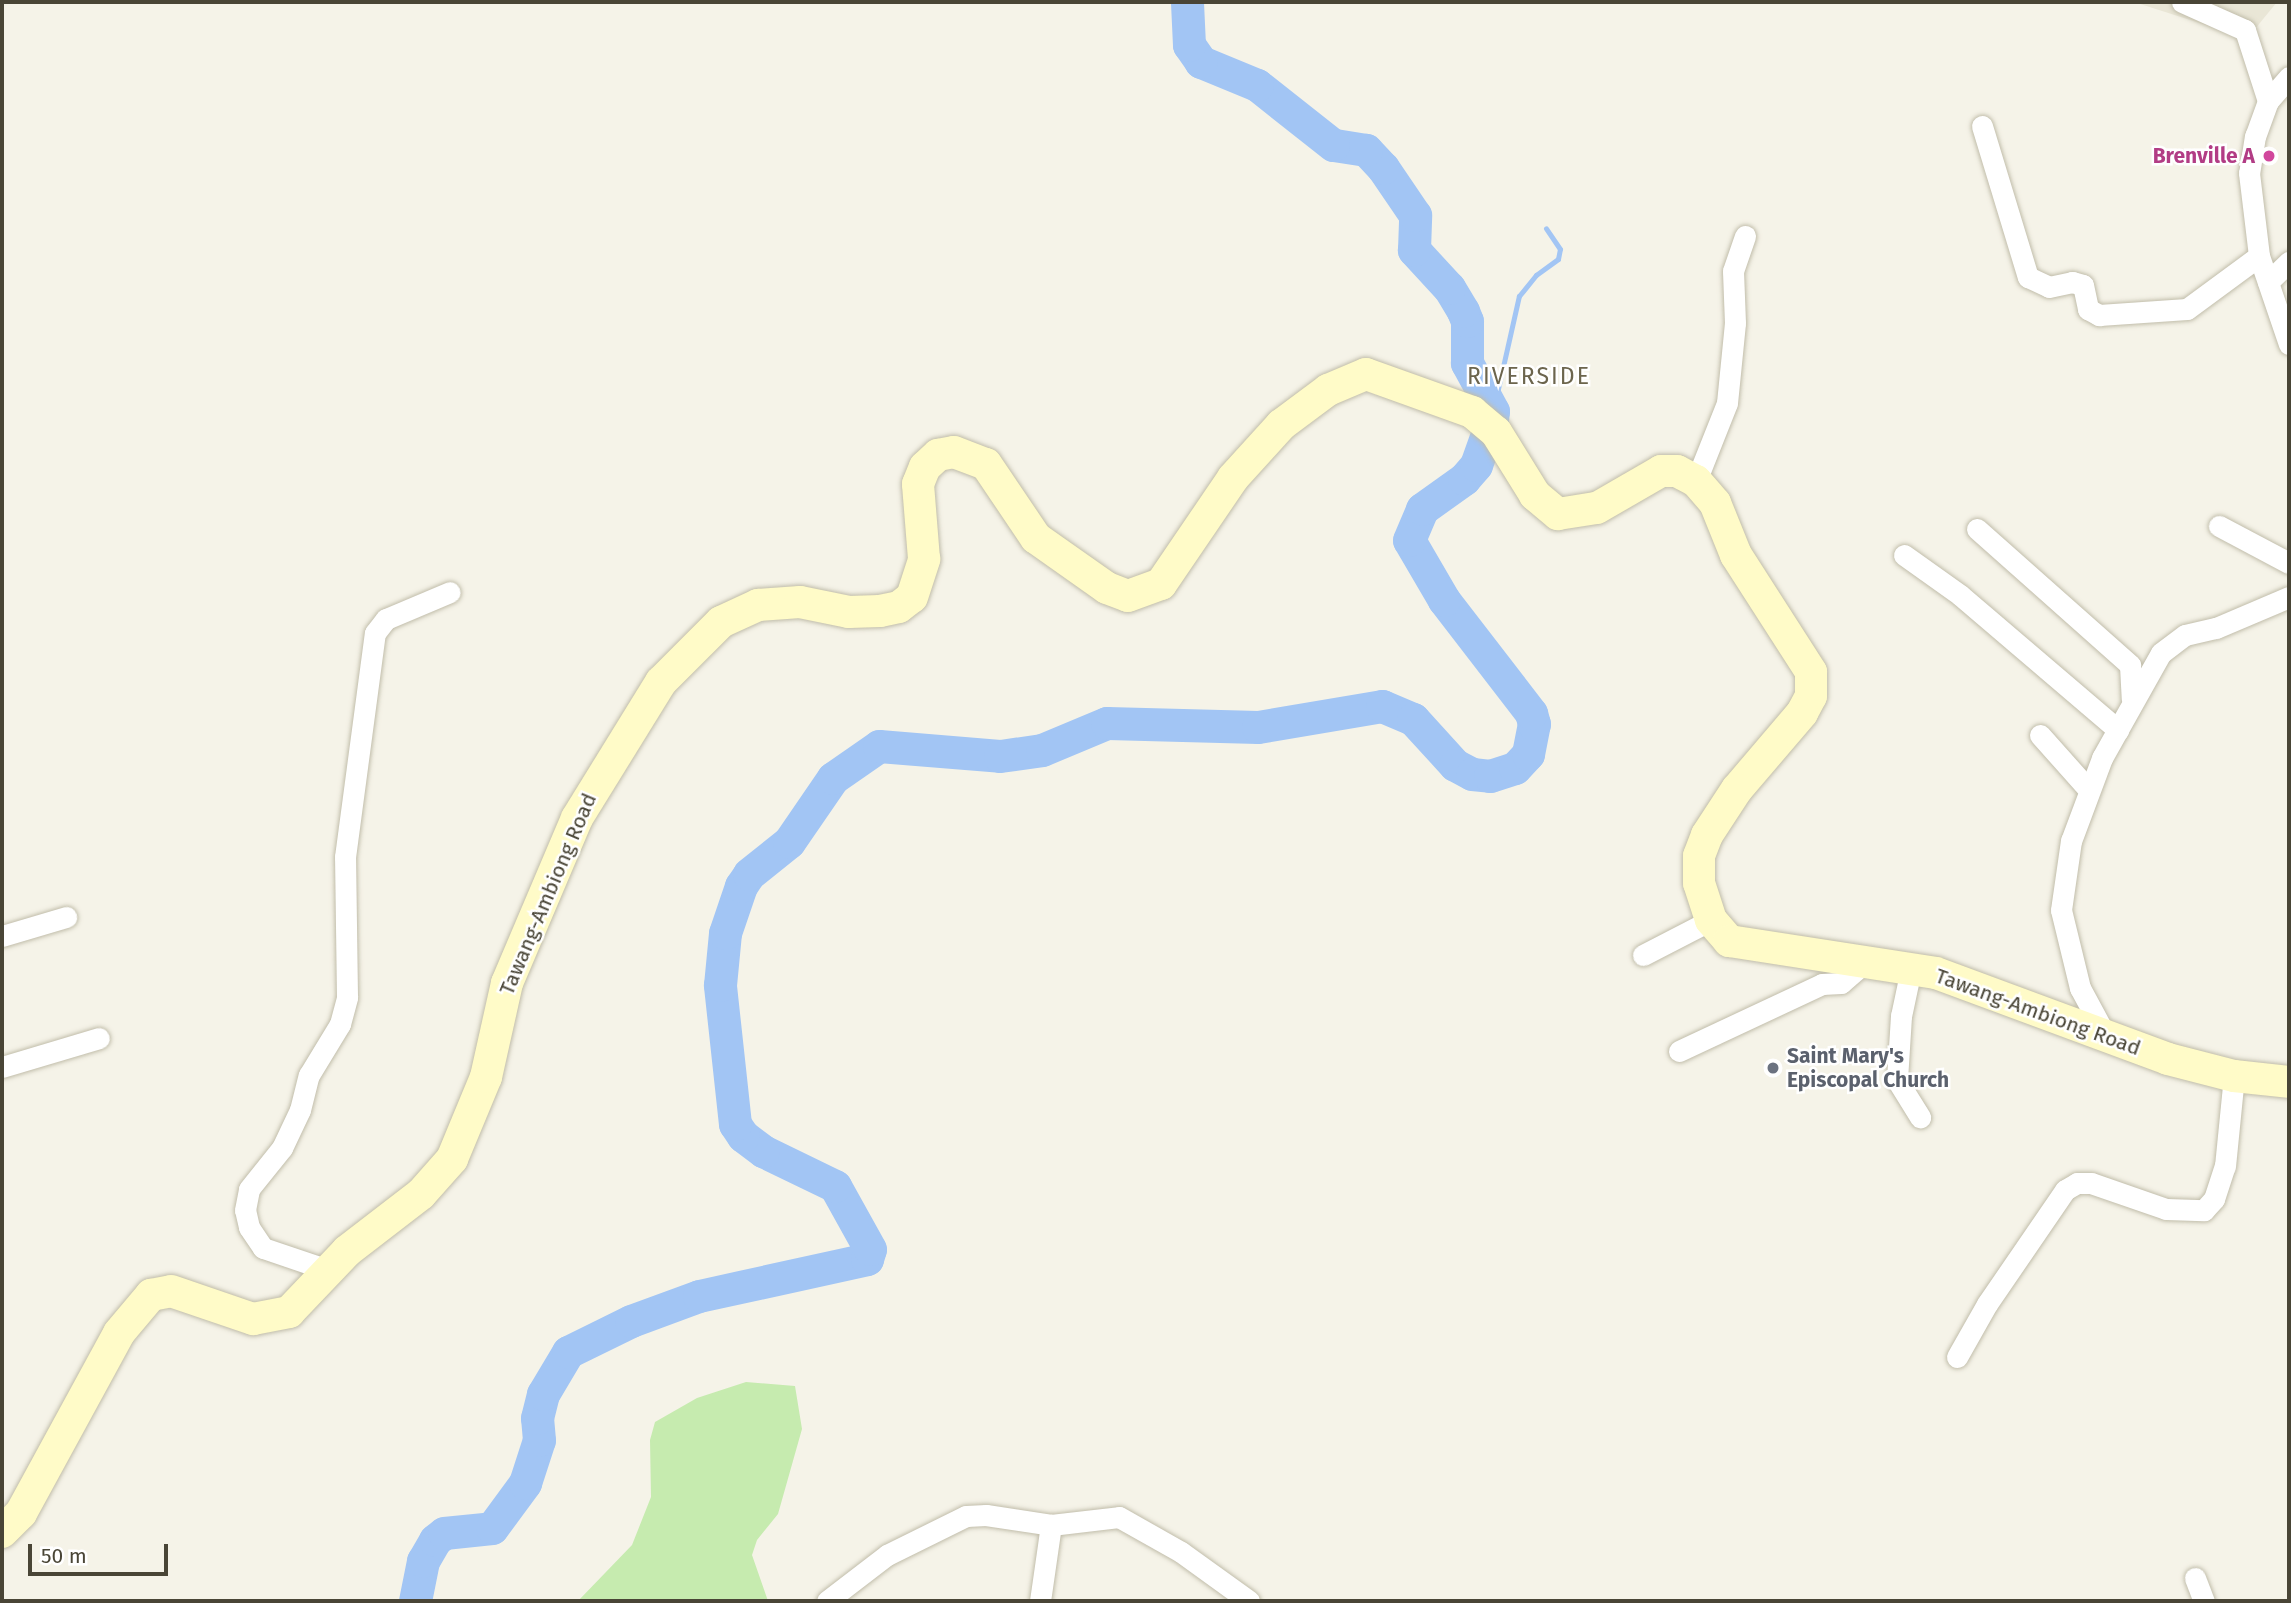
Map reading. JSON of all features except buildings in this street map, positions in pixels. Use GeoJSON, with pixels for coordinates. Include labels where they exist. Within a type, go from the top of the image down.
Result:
{"type":"FeatureCollection","features":[{"type":"Feature","properties":{"kind":"main road","name":"Tawang-Ambiong Road"},"geometry":{"type":"LineString","coordinates":[[2,1532],[21,1514],[99,1366],[150,1295],[171,1291],[253,1319],[268,1319],[289,1312],[331,1271],[347,1251],[421,1194],[452,1159],[486,1077],[507,983],[577,818],[661,682],[721,622],[758,605],[800,602],[849,612],[880,611],[899,607],[912,597],[924,559],[919,484],[925,467],[938,455],[954,452],[986,464],[1036,538],[1107,588],[1128,596],[1161,584],[1233,478],[1281,425],[1328,390],[1366,374],[1484,422],[1535,495],[1558,514],[1597,508],[1661,471],[1677,471],[1696,481],[1715,503],[1736,555],[1811,672],[1811,696],[1802,713],[1737,789],[1707,835],[1699,856],[1699,883],[1711,920],[1729,941],[1747,947],[1809,950],[1936,973],[2107,1038],[2234,1076],[2289,1082]]}},
{"type":"Feature","properties":{"kind":"street"},"geometry":{"type":"LineString","coordinates":[[2182,2],[2245,30],[2277,100]]}},
{"type":"Feature","properties":{"kind":"street"},"geometry":{"type":"LineString","coordinates":[[2289,77],[2255,136],[2249,173],[2259,256],[2289,344]]}},
{"type":"Feature","properties":{"kind":"street"},"geometry":{"type":"LineString","coordinates":[[1982,126],[2028,277],[2049,286],[2072,282],[2083,285],[2088,309],[2099,315],[2187,309],[2259,256]]}},
{"type":"Feature","properties":{"kind":"street"},"geometry":{"type":"LineString","coordinates":[[1696,481],[1727,403],[1735,323],[1733,271],[1745,236]]}},
{"type":"Feature","properties":{"kind":"street"},"geometry":{"type":"LineString","coordinates":[[2268,282],[2289,262]]}},
{"type":"Feature","properties":{"kind":"street"},"geometry":{"type":"LineString","coordinates":[[2218,526],[2289,563]]}},
{"type":"Feature","properties":{"kind":"street"},"geometry":{"type":"LineString","coordinates":[[1977,529],[2130,666],[2132,705]]}},
{"type":"Feature","properties":{"kind":"street"},"geometry":{"type":"LineString","coordinates":[[1905,555],[1960,595],[2118,730]]}},
{"type":"Feature","properties":{"kind":"street"},"geometry":{"type":"LineString","coordinates":[[331,1271],[263,1248],[249,1227],[245,1210],[249,1189],[282,1148],[300,1110],[309,1075],[340,1024],[347,997],[345,857],[375,633],[386,620],[450,592]]}},
{"type":"Feature","properties":{"kind":"street"},"geometry":{"type":"LineString","coordinates":[[2107,1038],[2080,988],[2061,910],[2071,841],[2089,790],[2118,730],[2161,653],[2185,635],[2216,628],[2289,597]]}},
{"type":"Feature","properties":{"kind":"street"},"geometry":{"type":"LineString","coordinates":[[2040,735],[2089,790]]}},
{"type":"Feature","properties":{"kind":"street"},"geometry":{"type":"LineString","coordinates":[[4,932],[66,917]]}},
{"type":"Feature","properties":{"kind":"street"},"geometry":{"type":"LineString","coordinates":[[1643,954],[1711,920]]}},
{"type":"Feature","properties":{"kind":"street"},"geometry":{"type":"LineString","coordinates":[[1679,1051],[1822,984],[1841,983],[1867,960]]}},
{"type":"Feature","properties":{"kind":"street"},"geometry":{"type":"LineString","coordinates":[[1911,969],[1901,1016],[1897,1080],[1920,1117]]}},
{"type":"Feature","properties":{"kind":"street"},"geometry":{"type":"LineString","coordinates":[[2,1067],[99,1038]]}},
{"type":"Feature","properties":{"kind":"street"},"geometry":{"type":"LineString","coordinates":[[1957,1356],[1987,1304],[2065,1190],[2077,1183],[2091,1184],[2166,1209],[2204,1210],[2214,1199],[2225,1166],[2234,1076]]}},
{"type":"Feature","properties":{"kind":"street"},"geometry":{"type":"LineString","coordinates":[[827,1601],[887,1555],[966,1516],[1051,1525],[1119,1517],[1181,1552],[1249,1601]]}},
{"type":"Feature","properties":{"kind":"street"},"geometry":{"type":"LineString","coordinates":[[1040,1601],[1051,1525]]}},
{"type":"Feature","properties":{"kind":"street"},"geometry":{"type":"LineString","coordinates":[[2195,1578],[2204,1601]]}},
{"type":"Feature","properties":{"kind":"shaded area"},"geometry":{"type":"Polygon","coordinates":[[[2134,2],[2277,2],[2255,29],[2240,36],[2134,2]]]}},
{"type":"Feature","properties":{"kind":"green space"},"geometry":{"type":"Polygon","coordinates":[[[746,1382],[795,1386],[802,1429],[778,1514],[757,1540],[752,1555],[768,1601],[578,1601],[632,1545],[651,1497],[650,1440],[655,1422],[697,1398],[746,1382]]]}},
{"type":"Feature","properties":{"kind":"waterway"},"geometry":{"type":"LineString","coordinates":[[415,1601],[423,1561],[435,1540],[444,1533],[492,1528],[525,1483],[539,1440],[537,1418],[543,1394],[568,1352],[631,1321],[699,1296],[867,1259],[870,1249],[835,1186],[763,1151],[743,1136],[735,1124],[720,985],[725,933],[741,886],[749,874],[789,842],[833,778],[879,746],[1000,756],[1042,750],[1107,723],[1258,727],[1382,706],[1413,719],[1455,765],[1472,774],[1490,776],[1515,768],[1528,754],[1534,724],[1531,713],[1444,600],[1409,540],[1422,509],[1464,479],[1476,465],[1492,420],[1493,411],[1467,363],[1467,321],[1463,311],[1449,288],[1414,250],[1415,215],[1383,168],[1366,150],[1333,145],[1257,85],[1201,62],[1189,45],[1187,2]]}},
{"type":"Feature","properties":{"kind":"waterway"},"geometry":{"type":"LineString","coordinates":[[1493,411],[1519,296],[1536,275],[1558,259],[1560,249],[1546,228]]}},
{"type":"Feature","properties":{"kind":"place","name":"Brenville A"},"geometry":{"type":"Point","coordinates":[2269,156]}},
{"type":"Feature","properties":{"kind":"place","name":"Saint Mary's Episcopal Church"},"geometry":{"type":"Point","coordinates":[1773,1068]}},
{"type":"Feature","properties":{"kind":"district","name":"RIVERSIDE"},"geometry":{"type":"Point","coordinates":[1529,376]}}]}
